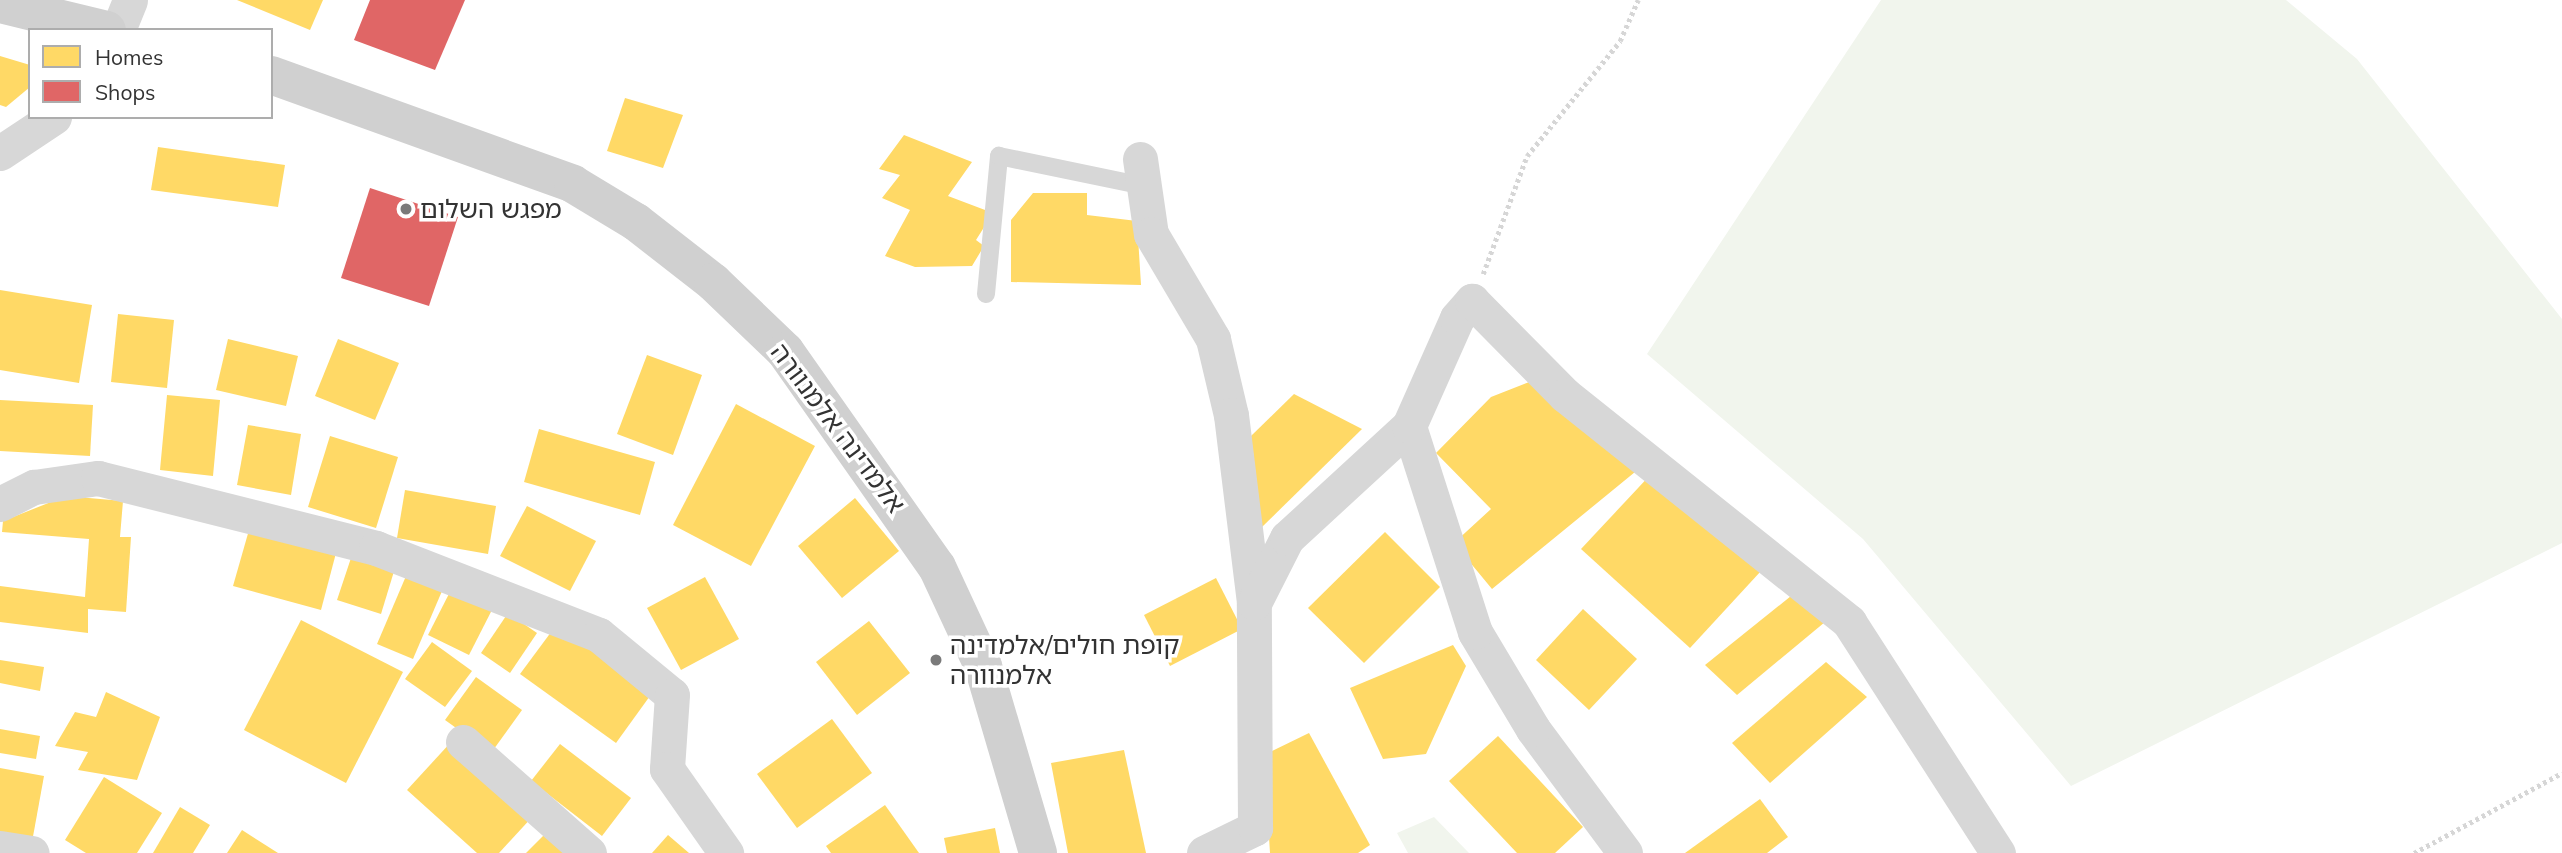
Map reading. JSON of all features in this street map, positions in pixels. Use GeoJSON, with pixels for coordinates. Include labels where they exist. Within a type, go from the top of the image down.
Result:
{"type":"FeatureCollection","features":[{"type":"Feature","properties":{"kind":"street"},"geometry":{"type":"LineString","coordinates":[[119,28],[130,0]]}},
{"type":"Feature","properties":{"kind":"street"},"geometry":{"type":"LineString","coordinates":[[0,4],[99,28]]}},
{"type":"Feature","properties":{"kind":"street","name":"אלמדינה אלמנוורה"},"geometry":{"type":"LineString","coordinates":[[273,76],[573,184],[694,267],[785,352],[937,567],[983,666],[1038,853]]}},
{"type":"Feature","properties":{"kind":"street"},"geometry":{"type":"LineString","coordinates":[[0,153],[51,119]]}},
{"type":"Feature","properties":{"kind":"street"},"geometry":{"type":"LineString","coordinates":[[1142,172],[1151,234],[1213,339],[1231,415],[1254,603],[1255,841],[1204,853]]}},
{"type":"Feature","properties":{"kind":"street"},"geometry":{"type":"LineString","coordinates":[[1254,603],[1287,538],[1409,426],[1457,318],[1472,301],[1565,395],[1849,622],[1998,853]]}},
{"type":"Feature","properties":{"kind":"street"},"geometry":{"type":"LineString","coordinates":[[1409,426],[1475,632],[1533,729],[1625,853]]}},
{"type":"Feature","properties":{"kind":"street"},"geometry":{"type":"LineString","coordinates":[[0,503],[34,487],[98,478],[376,548],[599,635],[672,695],[667,769],[726,853]]}},
{"type":"Feature","properties":{"kind":"street"},"geometry":{"type":"LineString","coordinates":[[463,742],[589,853]]}},
{"type":"Feature","properties":{"kind":"street"},"geometry":{"type":"LineString","coordinates":[[0,848],[32,853]]}},
{"type":"Feature","properties":{"kind":"lane"},"geometry":{"type":"LineString","coordinates":[[986,294],[999,156],[1142,172]]}},
{"type":"Feature","properties":{"kind":"path"},"geometry":{"type":"LineString","coordinates":[[1472,301],[1527,156],[1620,41],[1638,0]]}},
{"type":"Feature","properties":{"kind":"path"},"geometry":{"type":"LineString","coordinates":[[2414,853],[2562,773]]}},
{"type":"Feature","properties":{"kind":"shaded area"},"geometry":{"type":"Polygon","coordinates":[[[1881,0],[2286,0],[2357,59],[2562,319],[2562,543],[2071,786],[1863,539],[1647,354],[1881,0]]]}},
{"type":"Feature","properties":{"kind":"shaded area"},"geometry":{"type":"Polygon","coordinates":[[[1434,817],[1469,853],[1408,853],[1397,833],[1434,817]]]}},
{"type":"Feature","properties":{"kind":"building: Homes"},"geometry":{"type":"Polygon","coordinates":[[[237,0],[323,0],[310,30],[237,0]]]}},
{"type":"Feature","properties":{"kind":"building: Homes"},"geometry":{"type":"Polygon","coordinates":[[[0,56],[28,64],[28,89],[6,107],[0,105],[0,56]]]}},
{"type":"Feature","properties":{"kind":"building: Homes"},"geometry":{"type":"Polygon","coordinates":[[[625,98],[683,115],[663,168],[607,151],[625,98]]]}},
{"type":"Feature","properties":{"kind":"building: Homes"},"geometry":{"type":"Polygon","coordinates":[[[904,135],[972,162],[948,196],[993,213],[976,240],[984,246],[972,266],[915,267],[885,256],[910,210],[882,198],[900,175],[879,169],[904,135]]]}},
{"type":"Feature","properties":{"kind":"building: Homes"},"geometry":{"type":"Polygon","coordinates":[[[158,147],[285,165],[278,207],[151,190],[158,147]]]}},
{"type":"Feature","properties":{"kind":"building: Homes"},"geometry":{"type":"Polygon","coordinates":[[[1033,193],[1087,193],[1087,215],[1137,221],[1141,285],[1011,282],[1011,220],[1033,193]]]}},
{"type":"Feature","properties":{"kind":"building: Homes"},"geometry":{"type":"Polygon","coordinates":[[[0,290],[92,305],[79,383],[0,370],[0,290]]]}},
{"type":"Feature","properties":{"kind":"building: Homes"},"geometry":{"type":"Polygon","coordinates":[[[118,314],[174,320],[167,388],[111,382],[118,314]]]}},
{"type":"Feature","properties":{"kind":"building: Homes"},"geometry":{"type":"Polygon","coordinates":[[[228,339],[298,356],[286,406],[216,390],[228,339]]]}},
{"type":"Feature","properties":{"kind":"building: Homes"},"geometry":{"type":"Polygon","coordinates":[[[338,339],[399,363],[375,420],[315,396],[338,339]]]}},
{"type":"Feature","properties":{"kind":"building: Homes"},"geometry":{"type":"Polygon","coordinates":[[[647,355],[702,375],[673,455],[617,434],[647,355]]]}},
{"type":"Feature","properties":{"kind":"building: Homes"},"geometry":{"type":"Polygon","coordinates":[[[1537,379],[1635,472],[1492,589],[1454,543],[1491,509],[1436,453],[1491,397],[1537,379]]]}},
{"type":"Feature","properties":{"kind":"building: Homes"},"geometry":{"type":"Polygon","coordinates":[[[1294,394],[1362,429],[1262,527],[1251,436],[1294,394]]]}},
{"type":"Feature","properties":{"kind":"building: Homes"},"geometry":{"type":"Polygon","coordinates":[[[167,395],[220,400],[213,476],[160,470],[167,395]]]}},
{"type":"Feature","properties":{"kind":"building: Homes"},"geometry":{"type":"Polygon","coordinates":[[[0,400],[93,405],[90,456],[0,451],[0,400]]]}},
{"type":"Feature","properties":{"kind":"building: Homes"},"geometry":{"type":"Polygon","coordinates":[[[736,404],[815,446],[751,566],[673,525],[736,404]]]}},
{"type":"Feature","properties":{"kind":"building: Homes"},"geometry":{"type":"Polygon","coordinates":[[[248,425],[301,434],[291,495],[237,485],[248,425]]]}},
{"type":"Feature","properties":{"kind":"building: Homes"},"geometry":{"type":"Polygon","coordinates":[[[539,429],[655,462],[640,515],[524,482],[539,429]]]}},
{"type":"Feature","properties":{"kind":"building: Homes"},"geometry":{"type":"Polygon","coordinates":[[[330,436],[398,457],[376,528],[308,507],[330,436]]]}},
{"type":"Feature","properties":{"kind":"building: Homes"},"geometry":{"type":"Polygon","coordinates":[[[1653,472],[1761,571],[1690,648],[1581,549],[1653,472]]]}},
{"type":"Feature","properties":{"kind":"building: Homes"},"geometry":{"type":"Polygon","coordinates":[[[405,490],[496,506],[488,554],[397,538],[405,490]]]}},
{"type":"Feature","properties":{"kind":"building: Homes"},"geometry":{"type":"Polygon","coordinates":[[[66,496],[123,501],[120,537],[131,537],[126,612],[88,609],[88,633],[0,622],[0,586],[85,597],[89,539],[2,532],[3,521],[66,496]]]}},
{"type":"Feature","properties":{"kind":"building: Homes"},"geometry":{"type":"Polygon","coordinates":[[[855,498],[899,551],[842,598],[798,546],[855,498]]]}},
{"type":"Feature","properties":{"kind":"building: Homes"},"geometry":{"type":"Polygon","coordinates":[[[527,506],[596,541],[570,591],[500,556],[527,506]]]}},
{"type":"Feature","properties":{"kind":"building: Homes"},"geometry":{"type":"Polygon","coordinates":[[[249,530],[336,553],[321,610],[233,586],[249,530]]]}},
{"type":"Feature","properties":{"kind":"building: Homes"},"geometry":{"type":"Polygon","coordinates":[[[1385,532],[1440,587],[1364,663],[1308,608],[1385,532]]]}},
{"type":"Feature","properties":{"kind":"building: Homes"},"geometry":{"type":"Polygon","coordinates":[[[352,555],[395,568],[381,614],[337,600],[352,555]]]}},
{"type":"Feature","properties":{"kind":"building: Homes"},"geometry":{"type":"Polygon","coordinates":[[[409,569],[445,584],[413,659],[377,644],[409,569]]]}},
{"type":"Feature","properties":{"kind":"building: Homes"},"geometry":{"type":"Polygon","coordinates":[[[705,577],[739,639],[681,670],[647,608],[705,577]]]}},
{"type":"Feature","properties":{"kind":"building: Homes"},"geometry":{"type":"Polygon","coordinates":[[[1216,578],[1242,629],[1170,666],[1144,615],[1216,578]]]}},
{"type":"Feature","properties":{"kind":"building: Homes"},"geometry":{"type":"Polygon","coordinates":[[[455,582],[496,602],[469,655],[428,635],[455,582]]]}},
{"type":"Feature","properties":{"kind":"building: Homes"},"geometry":{"type":"Polygon","coordinates":[[[1791,596],[1825,622],[1737,695],[1705,665],[1791,596]]]}},
{"type":"Feature","properties":{"kind":"building: Homes"},"geometry":{"type":"Polygon","coordinates":[[[1583,609],[1637,659],[1589,710],[1536,660],[1583,609]]]}},
{"type":"Feature","properties":{"kind":"building: Homes"},"geometry":{"type":"Polygon","coordinates":[[[508,613],[537,633],[510,673],[481,653],[508,613]]]}},
{"type":"Feature","properties":{"kind":"building: Homes"},"geometry":{"type":"Polygon","coordinates":[[[301,620],[403,672],[346,783],[244,730],[301,620]]]}},
{"type":"Feature","properties":{"kind":"building: Homes"},"geometry":{"type":"Polygon","coordinates":[[[560,620],[655,689],[616,743],[520,674],[560,620]]]}},
{"type":"Feature","properties":{"kind":"building: Homes"},"geometry":{"type":"Polygon","coordinates":[[[869,621],[910,673],[857,715],[816,662],[869,621]]]}},
{"type":"Feature","properties":{"kind":"building: Homes"},"geometry":{"type":"Polygon","coordinates":[[[432,642],[472,671],[445,707],[405,679],[432,642]]]}},
{"type":"Feature","properties":{"kind":"building: Homes"},"geometry":{"type":"Polygon","coordinates":[[[1453,645],[1466,666],[1426,754],[1383,759],[1350,688],[1453,645]]]}},
{"type":"Feature","properties":{"kind":"building: Homes"},"geometry":{"type":"Polygon","coordinates":[[[0,660],[44,667],[40,691],[0,683],[0,660]]]}},
{"type":"Feature","properties":{"kind":"building: Homes"},"geometry":{"type":"Polygon","coordinates":[[[1826,662],[1867,697],[1770,783],[1732,743],[1826,662]]]}},
{"type":"Feature","properties":{"kind":"building: Homes"},"geometry":{"type":"Polygon","coordinates":[[[476,677],[522,710],[491,753],[445,720],[476,677]]]}},
{"type":"Feature","properties":{"kind":"building: Homes"},"geometry":{"type":"Polygon","coordinates":[[[106,692],[160,717],[137,780],[78,770],[88,752],[55,746],[75,712],[96,717],[106,692]]]}},
{"type":"Feature","properties":{"kind":"building: Homes"},"geometry":{"type":"Polygon","coordinates":[[[832,719],[872,773],[797,828],[757,774],[832,719]]]}},
{"type":"Feature","properties":{"kind":"building: Homes"},"geometry":{"type":"Polygon","coordinates":[[[0,729],[40,736],[36,759],[0,753],[0,729]]]}},
{"type":"Feature","properties":{"kind":"building: Homes"},"geometry":{"type":"Polygon","coordinates":[[[1309,733],[1370,845],[1358,853],[1270,853],[1264,755],[1309,733]]]}},
{"type":"Feature","properties":{"kind":"building: Homes"},"geometry":{"type":"Polygon","coordinates":[[[1498,736],[1583,827],[1555,853],[1517,853],[1449,781],[1498,736]]]}},
{"type":"Feature","properties":{"kind":"building: Homes"},"geometry":{"type":"Polygon","coordinates":[[[452,741],[534,815],[499,853],[477,853],[407,790],[452,741]]]}},
{"type":"Feature","properties":{"kind":"building: Homes"},"geometry":{"type":"Polygon","coordinates":[[[560,744],[631,798],[602,836],[531,781],[560,744]]]}},
{"type":"Feature","properties":{"kind":"building: Homes"},"geometry":{"type":"Polygon","coordinates":[[[1124,750],[1146,853],[1068,853],[1051,763],[1124,750]]]}},
{"type":"Feature","properties":{"kind":"building: Homes"},"geometry":{"type":"Polygon","coordinates":[[[0,768],[44,776],[32,842],[0,836],[0,768]]]}},
{"type":"Feature","properties":{"kind":"building: Homes"},"geometry":{"type":"Polygon","coordinates":[[[104,777],[162,813],[137,853],[86,853],[65,840],[104,777]]]}},
{"type":"Feature","properties":{"kind":"building: Homes"},"geometry":{"type":"Polygon","coordinates":[[[1760,799],[1788,837],[1767,853],[1685,853],[1760,799]]]}},
{"type":"Feature","properties":{"kind":"building: Homes"},"geometry":{"type":"Polygon","coordinates":[[[885,805],[919,853],[831,853],[826,846],[885,805]]]}},
{"type":"Feature","properties":{"kind":"building: Homes"},"geometry":{"type":"Polygon","coordinates":[[[180,807],[210,825],[193,853],[153,853],[180,807]]]}},
{"type":"Feature","properties":{"kind":"building: Homes"},"geometry":{"type":"Polygon","coordinates":[[[995,828],[1000,853],[947,853],[944,838],[995,828]]]}},
{"type":"Feature","properties":{"kind":"building: Homes"},"geometry":{"type":"Polygon","coordinates":[[[242,830],[278,853],[227,853],[242,830]]]}},
{"type":"Feature","properties":{"kind":"building: Homes"},"geometry":{"type":"Polygon","coordinates":[[[546,833],[566,853],[526,853],[546,833]]]}},
{"type":"Feature","properties":{"kind":"building: Homes"},"geometry":{"type":"Polygon","coordinates":[[[668,835],[689,853],[652,853],[668,835]]]}},
{"type":"Feature","properties":{"kind":"building: Shops"},"geometry":{"type":"Polygon","coordinates":[[[370,0],[465,0],[435,70],[354,40],[370,0]]]}},
{"type":"Feature","properties":{"kind":"building: Shops"},"geometry":{"type":"Polygon","coordinates":[[[370,188],[458,217],[429,306],[341,278],[370,188]]]}},
{"type":"Feature","properties":{"kind":"place","name":"מפגש השלום"},"geometry":{"type":"Point","coordinates":[406,209]}},
{"type":"Feature","properties":{"kind":"place","name":"קופת חולים/אלמדינה אלמנוורה"},"geometry":{"type":"Point","coordinates":[936,660]}}]}
